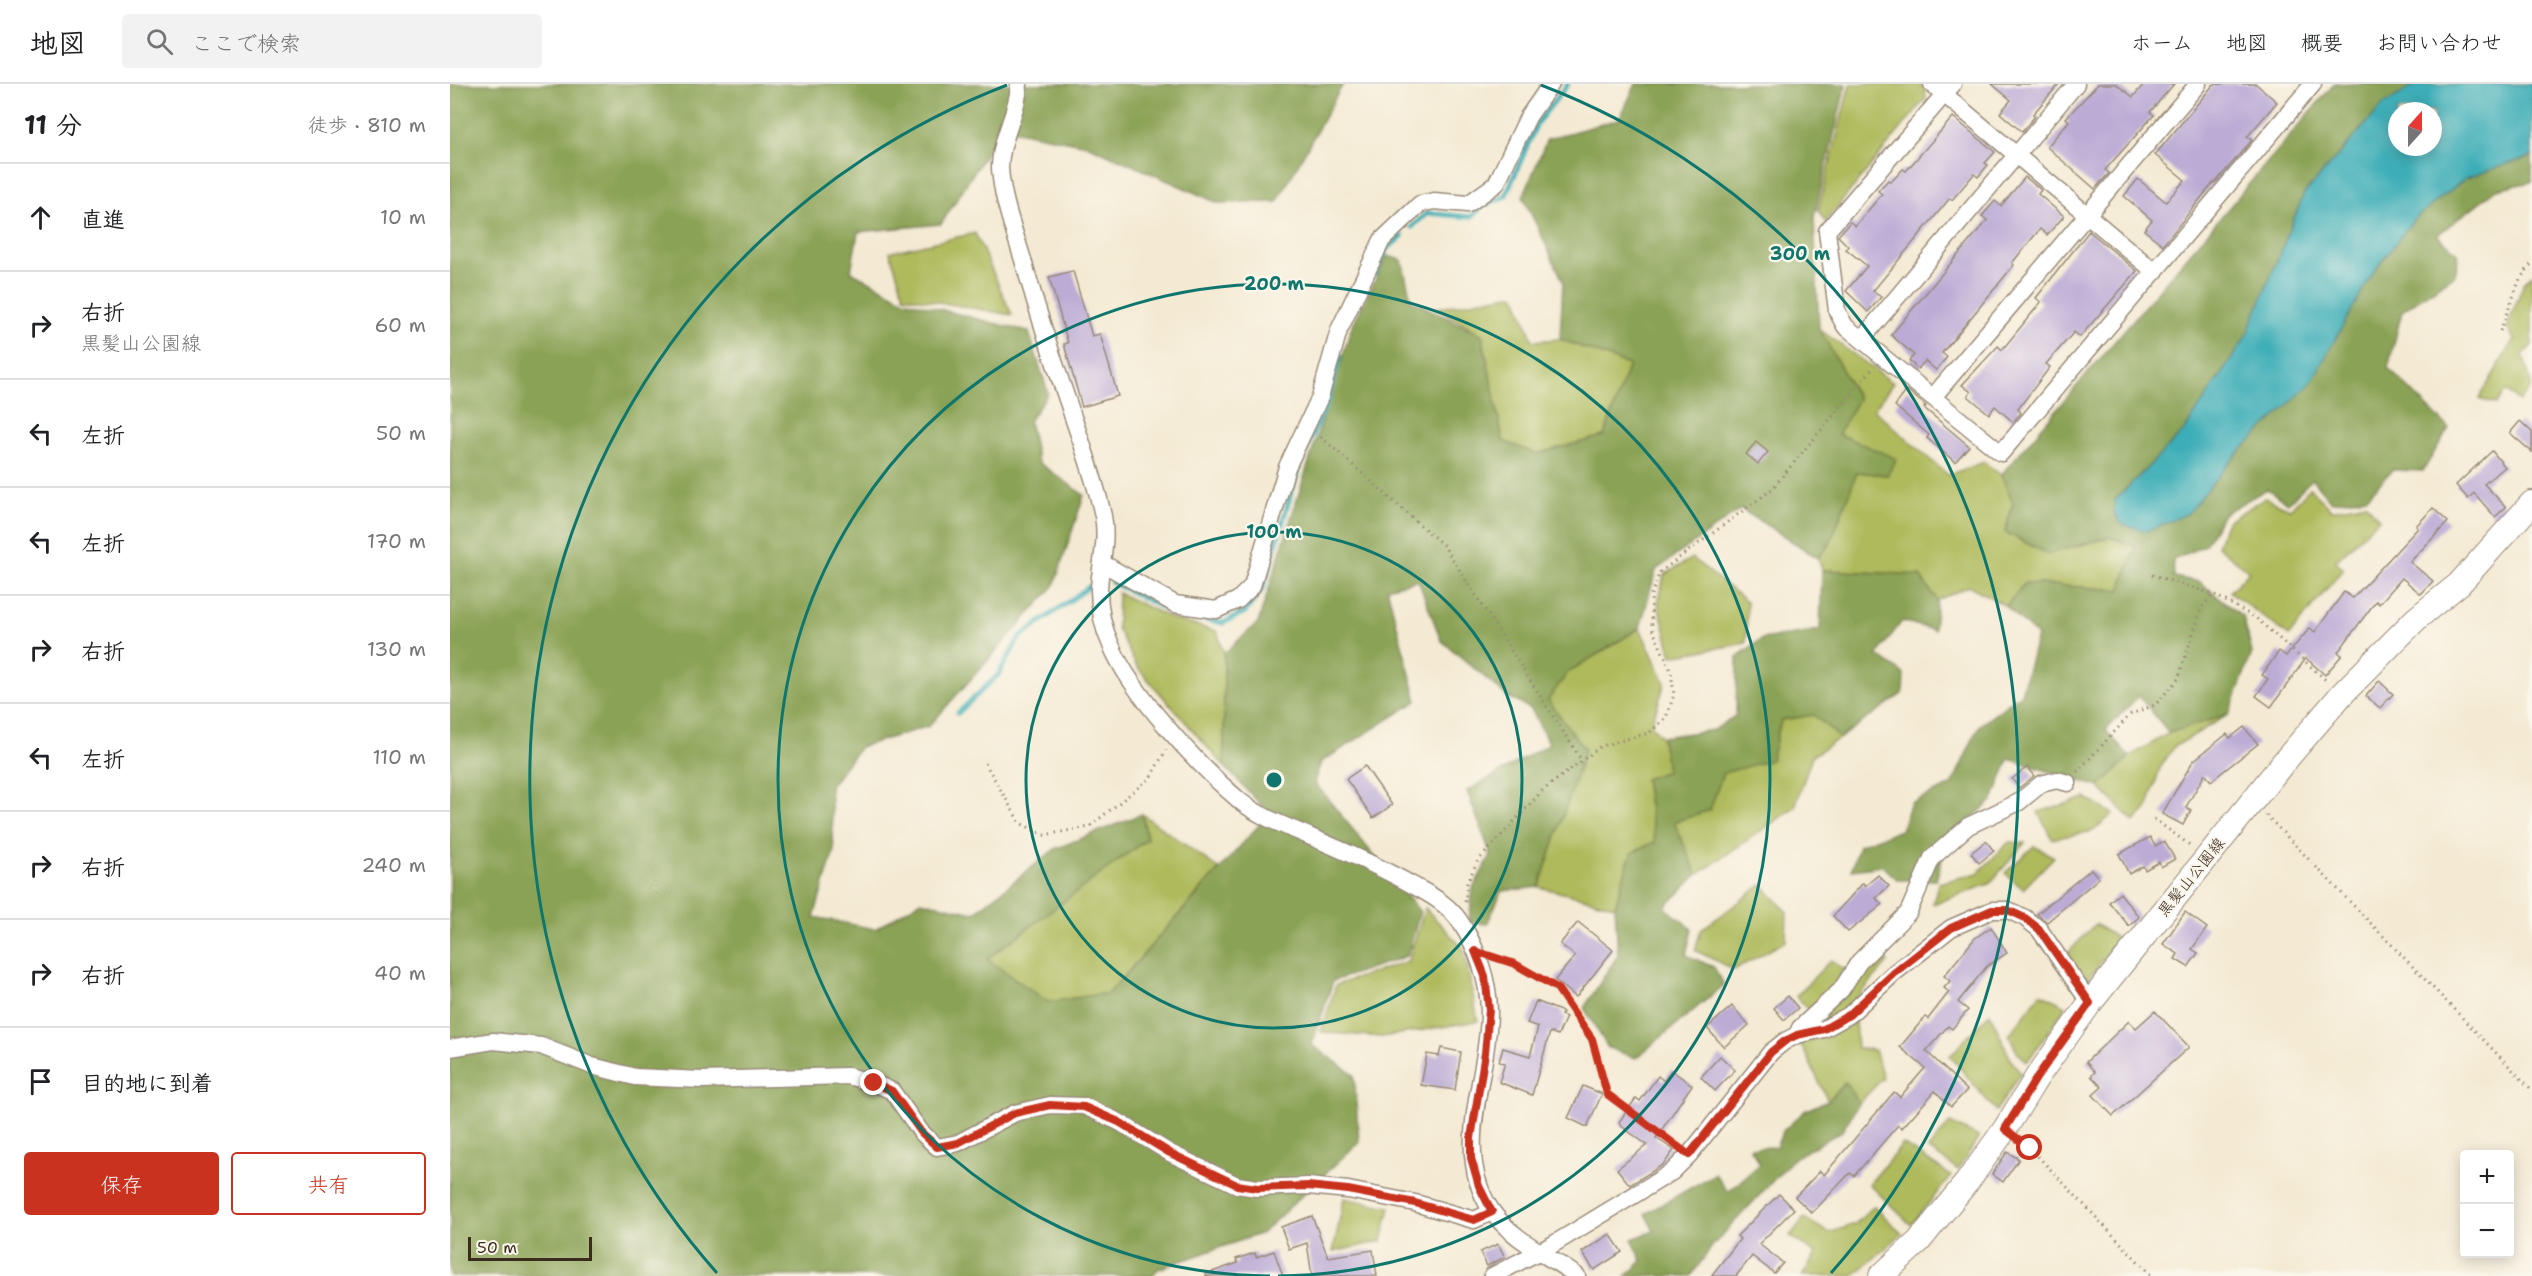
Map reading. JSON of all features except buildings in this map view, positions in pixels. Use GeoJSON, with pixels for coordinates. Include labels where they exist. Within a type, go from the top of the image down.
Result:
{"type":"FeatureCollection","features":[{"type":"Feature","properties":{"kind":"main road","name":"黒髪山公園線"},"geometry":{"type":"LineString","coordinates":[[1881,1276],[1919,1241],[1967,1182],[2090,1003],[2342,694],[2417,618],[2459,584],[2532,503]]}},
{"type":"Feature","properties":{"kind":"street"},"geometry":{"type":"LineString","coordinates":[[1019,84],[1018,103],[1003,145],[1000,166],[1003,191],[1043,331],[1094,482],[1104,520],[1105,543],[1099,589],[1101,610],[1111,646],[1126,673],[1175,736],[1242,803],[1278,823],[1382,867],[1439,900],[1460,921],[1485,976],[1489,1010],[1485,1053],[1471,1138],[1471,1158],[1479,1186],[1492,1212],[1516,1235],[1577,1276]]}},
{"type":"Feature","properties":{"kind":"street"},"geometry":{"type":"LineString","coordinates":[[1102,563],[1175,604],[1216,610],[1238,600],[1252,586],[1287,466],[1320,397],[1339,330],[1382,240],[1420,204],[1434,201],[1468,204],[1496,184],[1528,117],[1551,84]]}},
{"type":"Feature","properties":{"kind":"street"},"geometry":{"type":"LineString","coordinates":[[1862,339],[2076,84]]}},
{"type":"Feature","properties":{"kind":"street"},"geometry":{"type":"LineString","coordinates":[[1933,397],[2198,84]]}},
{"type":"Feature","properties":{"kind":"street"},"geometry":{"type":"LineString","coordinates":[[2155,272],[2016,155],[1943,87],[1827,231],[1837,311],[1845,326],[2001,453],[2155,272],[2313,84]]}},
{"type":"Feature","properties":{"kind":"street"},"geometry":{"type":"LineString","coordinates":[[1797,1035],[1800,1028],[1841,990],[1858,962],[1908,913],[1932,858],[1968,826],[2019,802],[2041,784],[2057,780],[2068,783]]}},
{"type":"Feature","properties":{"kind":"street"},"geometry":{"type":"LineString","coordinates":[[1492,1276],[1539,1251],[1672,1172],[1689,1155],[1771,1052],[1797,1035],[1824,1029],[1849,1015],[1894,973],[1951,928],[1992,910],[2008,910],[2025,918],[2039,929],[2090,1003]]}},
{"type":"Feature","properties":{"kind":"street"},"geometry":{"type":"LineString","coordinates":[[450,1048],[493,1041],[541,1046],[592,1066],[635,1077],[702,1080],[848,1076],[892,1091],[921,1132],[937,1147],[958,1143],[1015,1113],[1050,1105],[1084,1107],[1119,1122],[1170,1153],[1237,1185],[1257,1188],[1308,1186],[1348,1190],[1415,1203],[1474,1220],[1492,1212]]}},
{"type":"Feature","properties":{"kind":"path"},"geometry":{"type":"LineString","coordinates":[[2500,331],[2520,279],[2532,263]]}},
{"type":"Feature","properties":{"kind":"path"},"geometry":{"type":"LineString","coordinates":[[1460,921],[1463,915],[1467,883],[1478,862],[1542,791],[1601,746],[1649,734],[1666,718],[1674,695],[1671,671],[1652,628],[1651,595],[1660,572],[1771,490],[1883,356]]}},
{"type":"Feature","properties":{"kind":"path"},"geometry":{"type":"LineString","coordinates":[[1321,437],[1444,546],[1582,761]]}},
{"type":"Feature","properties":{"kind":"path"},"geometry":{"type":"LineString","coordinates":[[2152,575],[2213,594],[2256,618],[2342,694]]}},
{"type":"Feature","properties":{"kind":"path"},"geometry":{"type":"LineString","coordinates":[[2068,783],[2131,714],[2155,705],[2178,679],[2202,607],[2213,594]]}},
{"type":"Feature","properties":{"kind":"path"},"geometry":{"type":"LineString","coordinates":[[985,763],[1020,823],[1044,835],[1089,827],[1150,778],[1175,736]]}},
{"type":"Feature","properties":{"kind":"path"},"geometry":{"type":"LineString","coordinates":[[2252,802],[2532,1090]]}},
{"type":"Feature","properties":{"kind":"path"},"geometry":{"type":"LineString","coordinates":[[2154,819],[2207,857]]}},
{"type":"Feature","properties":{"kind":"path"},"geometry":{"type":"LineString","coordinates":[[1475,951],[1515,964],[1557,988],[1592,1039],[1607,1094],[1689,1155]]}},
{"type":"Feature","properties":{"kind":"path"},"geometry":{"type":"LineString","coordinates":[[2005,1129],[2030,1148],[2152,1276]]}},
{"type":"Feature","properties":{"kind":"green space"},"geometry":{"type":"Polygon","coordinates":[[[450,84],[1343,84],[1277,202],[1218,203],[1087,145],[1002,128],[941,224],[858,232],[851,271],[904,300],[1029,332],[1048,393],[1029,421],[1038,462],[1084,495],[1054,586],[929,726],[860,747],[830,786],[834,851],[814,917],[875,929],[921,901],[974,913],[1055,849],[1142,814],[1147,839],[987,959],[1048,1002],[1109,993],[1260,824],[1265,809],[1224,766],[1224,653],[1258,623],[1352,326],[1387,256],[1402,260],[1411,300],[1482,335],[1503,441],[1536,454],[1604,436],[1629,365],[1560,339],[1563,281],[1523,197],[1547,139],[1619,119],[1636,84],[1846,84],[1814,217],[1819,328],[1858,399],[1838,434],[1897,459],[1887,475],[1857,472],[1830,544],[1818,558],[1741,509],[1656,570],[1640,628],[1568,672],[1548,700],[1585,750],[1539,887],[1502,891],[1487,924],[1469,922],[1473,888],[1491,855],[1467,791],[1549,744],[1531,709],[1508,697],[1441,640],[1418,580],[1387,588],[1417,701],[1321,762],[1314,782],[1420,912],[1407,956],[1333,981],[1312,1045],[1354,1075],[1359,1142],[1262,1233],[1158,1269],[1152,1276],[450,1276],[450,84]]]}},
{"type":"Feature","properties":{"kind":"green space"},"geometry":{"type":"Polygon","coordinates":[[[1850,84],[1919,84],[1925,89],[1926,98],[1825,222],[1818,210],[1850,84]]]}},
{"type":"Feature","properties":{"kind":"green space"},"geometry":{"type":"Polygon","coordinates":[[[2334,84],[2416,84],[2383,105],[2304,194],[2246,337],[2184,431],[2115,500],[2187,514],[2237,454],[2413,220],[2466,178],[2532,156],[2532,182],[2497,189],[2437,235],[2459,254],[2455,275],[2402,311],[2388,368],[2449,428],[2423,471],[2392,470],[2367,497],[2331,502],[2312,479],[2288,503],[2267,489],[2223,514],[2205,545],[2173,560],[2174,577],[2200,582],[2243,617],[2252,653],[2229,714],[2169,733],[2139,696],[2105,730],[2130,756],[2099,787],[2009,759],[1993,800],[1948,838],[1936,880],[1898,880],[1883,866],[1851,870],[1859,845],[1901,830],[1911,803],[1952,785],[1979,726],[2021,694],[2037,636],[2006,606],[2025,583],[2120,590],[2136,547],[2110,537],[2048,554],[2005,532],[2013,503],[2001,475],[2334,84]]]}},
{"type":"Feature","properties":{"kind":"green space"},"geometry":{"type":"Polygon","coordinates":[[[975,233],[1012,315],[904,296],[890,252],[975,233]]]}},
{"type":"Feature","properties":{"kind":"green space"},"geometry":{"type":"Polygon","coordinates":[[[2532,274],[2532,345],[2523,355],[2532,387],[2519,401],[2506,391],[2496,404],[2479,399],[2514,339],[2507,327],[2524,283],[2532,274]]]}},
{"type":"Feature","properties":{"kind":"green space"},"geometry":{"type":"Polygon","coordinates":[[[1515,294],[1533,341],[1560,339],[1629,365],[1604,436],[1536,454],[1503,441],[1482,335],[1438,308],[1515,294]]]}},
{"type":"Feature","properties":{"kind":"green space"},"geometry":{"type":"Polygon","coordinates":[[[1819,329],[1893,383],[1874,410],[1948,475],[1984,462],[2001,475],[2013,503],[2005,532],[2048,554],[2110,537],[2136,547],[2120,590],[2025,583],[2006,606],[1970,586],[1937,600],[1919,575],[1822,570],[1818,558],[1830,544],[1857,472],[1887,475],[1838,434],[1858,398],[1819,329]]]}},
{"type":"Feature","properties":{"kind":"green space"},"geometry":{"type":"Polygon","coordinates":[[[2310,488],[2332,510],[2366,503],[2379,519],[2336,561],[2343,569],[2289,636],[2230,592],[2249,571],[2217,546],[2227,521],[2265,498],[2290,509],[2310,488]]]}},
{"type":"Feature","properties":{"kind":"green space"},"geometry":{"type":"Polygon","coordinates":[[[1692,558],[1747,602],[1746,643],[1672,656],[1658,604],[1664,575],[1692,558]]]}},
{"type":"Feature","properties":{"kind":"green space"},"geometry":{"type":"Polygon","coordinates":[[[1822,570],[1919,575],[1937,600],[1934,630],[1902,621],[1877,655],[1904,674],[1903,693],[1840,738],[1814,715],[1781,720],[1771,760],[1723,773],[1710,810],[1674,822],[1697,875],[1665,907],[1692,929],[1686,955],[1714,967],[1724,985],[1636,1058],[1608,1048],[1584,1008],[1618,955],[1615,906],[1631,853],[1655,842],[1645,779],[1667,771],[1662,737],[1714,730],[1736,715],[1737,657],[1762,639],[1820,630],[1822,570]]]}},
{"type":"Feature","properties":{"kind":"green space"},"geometry":{"type":"Polygon","coordinates":[[[1118,593],[1175,620],[1217,631],[1224,653],[1224,766],[1137,667],[1117,628],[1118,593]]]}},
{"type":"Feature","properties":{"kind":"green space"},"geometry":{"type":"Polygon","coordinates":[[[1640,628],[1665,683],[1651,725],[1662,737],[1667,771],[1645,779],[1655,842],[1631,853],[1615,906],[1539,887],[1585,750],[1547,700],[1568,672],[1640,628]]]}},
{"type":"Feature","properties":{"kind":"green space"},"geometry":{"type":"Polygon","coordinates":[[[2229,714],[2174,747],[2160,768],[2147,809],[2134,822],[2099,787],[2130,756],[2169,733],[2229,714]]]}},
{"type":"Feature","properties":{"kind":"green space"},"geometry":{"type":"Polygon","coordinates":[[[1814,715],[1840,738],[1812,756],[1795,807],[1697,875],[1674,822],[1710,810],[1722,773],[1771,760],[1781,720],[1814,715]]]}},
{"type":"Feature","properties":{"kind":"green space"},"geometry":{"type":"Polygon","coordinates":[[[2086,798],[2113,814],[2093,831],[2052,839],[2038,812],[2086,798]]]}},
{"type":"Feature","properties":{"kind":"green space"},"geometry":{"type":"Polygon","coordinates":[[[1142,814],[1219,869],[1109,993],[1048,1002],[986,959],[1147,839],[1142,814]]]}},
{"type":"Feature","properties":{"kind":"green space"},"geometry":{"type":"Polygon","coordinates":[[[2009,842],[2025,843],[1989,884],[1933,904],[1938,883],[1978,873],[2009,842]]]}},
{"type":"Feature","properties":{"kind":"green space"},"geometry":{"type":"Polygon","coordinates":[[[2034,846],[2054,857],[2023,889],[2005,873],[2034,846]]]}},
{"type":"Feature","properties":{"kind":"green space"},"geometry":{"type":"Polygon","coordinates":[[[1762,885],[1787,911],[1786,941],[1734,970],[1695,950],[1701,930],[1762,885]]]}},
{"type":"Feature","properties":{"kind":"green space"},"geometry":{"type":"Polygon","coordinates":[[[1425,908],[1464,949],[1478,1021],[1382,1037],[1321,1032],[1336,985],[1408,961],[1425,908]]]}},
{"type":"Feature","properties":{"kind":"green space"},"geometry":{"type":"Polygon","coordinates":[[[2095,924],[2118,939],[2086,982],[2067,954],[2095,924]]]}},
{"type":"Feature","properties":{"kind":"green space"},"geometry":{"type":"Polygon","coordinates":[[[1877,952],[1888,962],[1844,1013],[1828,1022],[1821,1014],[1847,994],[1877,952]]]}},
{"type":"Feature","properties":{"kind":"green space"},"geometry":{"type":"Polygon","coordinates":[[[1831,960],[1845,970],[1837,985],[1810,1011],[1796,996],[1831,960]]]}},
{"type":"Feature","properties":{"kind":"green space"},"geometry":{"type":"Polygon","coordinates":[[[2041,993],[2066,1006],[2027,1062],[2017,1052],[2009,1035],[2041,993]]]}},
{"type":"Feature","properties":{"kind":"green space"},"geometry":{"type":"Polygon","coordinates":[[[1990,1013],[2011,1060],[2021,1073],[1996,1111],[1950,1056],[1990,1013]]]}},
{"type":"Feature","properties":{"kind":"green space"},"geometry":{"type":"Polygon","coordinates":[[[1855,1022],[1857,1048],[1875,1050],[1883,1078],[1859,1103],[1845,1082],[1828,1101],[1800,1042],[1827,1037],[1855,1022]]]}},
{"type":"Feature","properties":{"kind":"green space"},"geometry":{"type":"Polygon","coordinates":[[[1845,1082],[1859,1103],[1842,1131],[1794,1158],[1713,1245],[1691,1276],[1626,1276],[1642,1261],[1632,1239],[1654,1231],[1645,1214],[1715,1174],[1728,1192],[1760,1164],[1750,1148],[1776,1147],[1783,1131],[1806,1110],[1828,1101],[1845,1082]]]}},
{"type":"Feature","properties":{"kind":"green space"},"geometry":{"type":"Polygon","coordinates":[[[1950,1123],[1979,1137],[1958,1170],[1928,1149],[1950,1123]]]}},
{"type":"Feature","properties":{"kind":"green space"},"geometry":{"type":"Polygon","coordinates":[[[1903,1144],[1951,1176],[1911,1225],[1869,1184],[1903,1144]]]}},
{"type":"Feature","properties":{"kind":"green space"},"geometry":{"type":"Polygon","coordinates":[[[1344,1198],[1390,1207],[1382,1241],[1333,1252],[1344,1198]]]}},
{"type":"Feature","properties":{"kind":"green space"},"geometry":{"type":"Polygon","coordinates":[[[1874,1206],[1902,1234],[1853,1276],[1802,1276],[1816,1254],[1790,1236],[1804,1218],[1829,1233],[1855,1224],[1874,1206]]]}},
{"type":"Feature","properties":{"kind":"water"},"geometry":{"type":"Polygon","coordinates":[[[2416,84],[2532,84],[2532,156],[2466,178],[2413,220],[2371,276],[2310,384],[2237,454],[2187,514],[2147,531],[2121,524],[2114,512],[2115,500],[2184,431],[2246,337],[2304,194],[2383,105],[2416,84]]]}},
{"type":"Feature","properties":{"kind":"waterway"},"geometry":{"type":"LineString","coordinates":[[1412,227],[1427,213],[1471,217],[1484,205],[1505,197],[1537,123],[1568,84]]}},
{"type":"Feature","properties":{"kind":"waterway"},"geometry":{"type":"LineString","coordinates":[[1375,274],[1387,249],[1402,236]]}},
{"type":"Feature","properties":{"kind":"waterway"},"geometry":{"type":"LineString","coordinates":[[1112,582],[1173,613],[1223,623],[1245,612],[1263,588],[1300,463],[1329,398],[1340,356]]}},
{"type":"Feature","properties":{"kind":"waterway"},"geometry":{"type":"LineString","coordinates":[[958,713],[998,675],[1020,637],[1090,586]]}},
{"type":"Feature","properties":{"kind":"route"},"geometry":{"type":"LineString","coordinates":[[874,1083],[892,1091],[921,1132],[937,1147],[958,1143],[1015,1113],[1050,1105],[1084,1107],[1119,1122],[1170,1153],[1237,1185],[1257,1188],[1308,1186],[1348,1190],[1415,1203],[1474,1220],[1492,1212],[1479,1186],[1471,1158],[1471,1138],[1485,1053],[1489,1010],[1485,976],[1475,951],[1515,964],[1557,988],[1592,1039],[1607,1094],[1689,1155],[1771,1052],[1785,1041],[1797,1035],[1824,1029],[1849,1015],[1894,973],[1951,928],[1992,910],[2008,910],[2025,918],[2039,929],[2090,1003],[2037,1077],[2005,1129],[2030,1148]]}}]}
